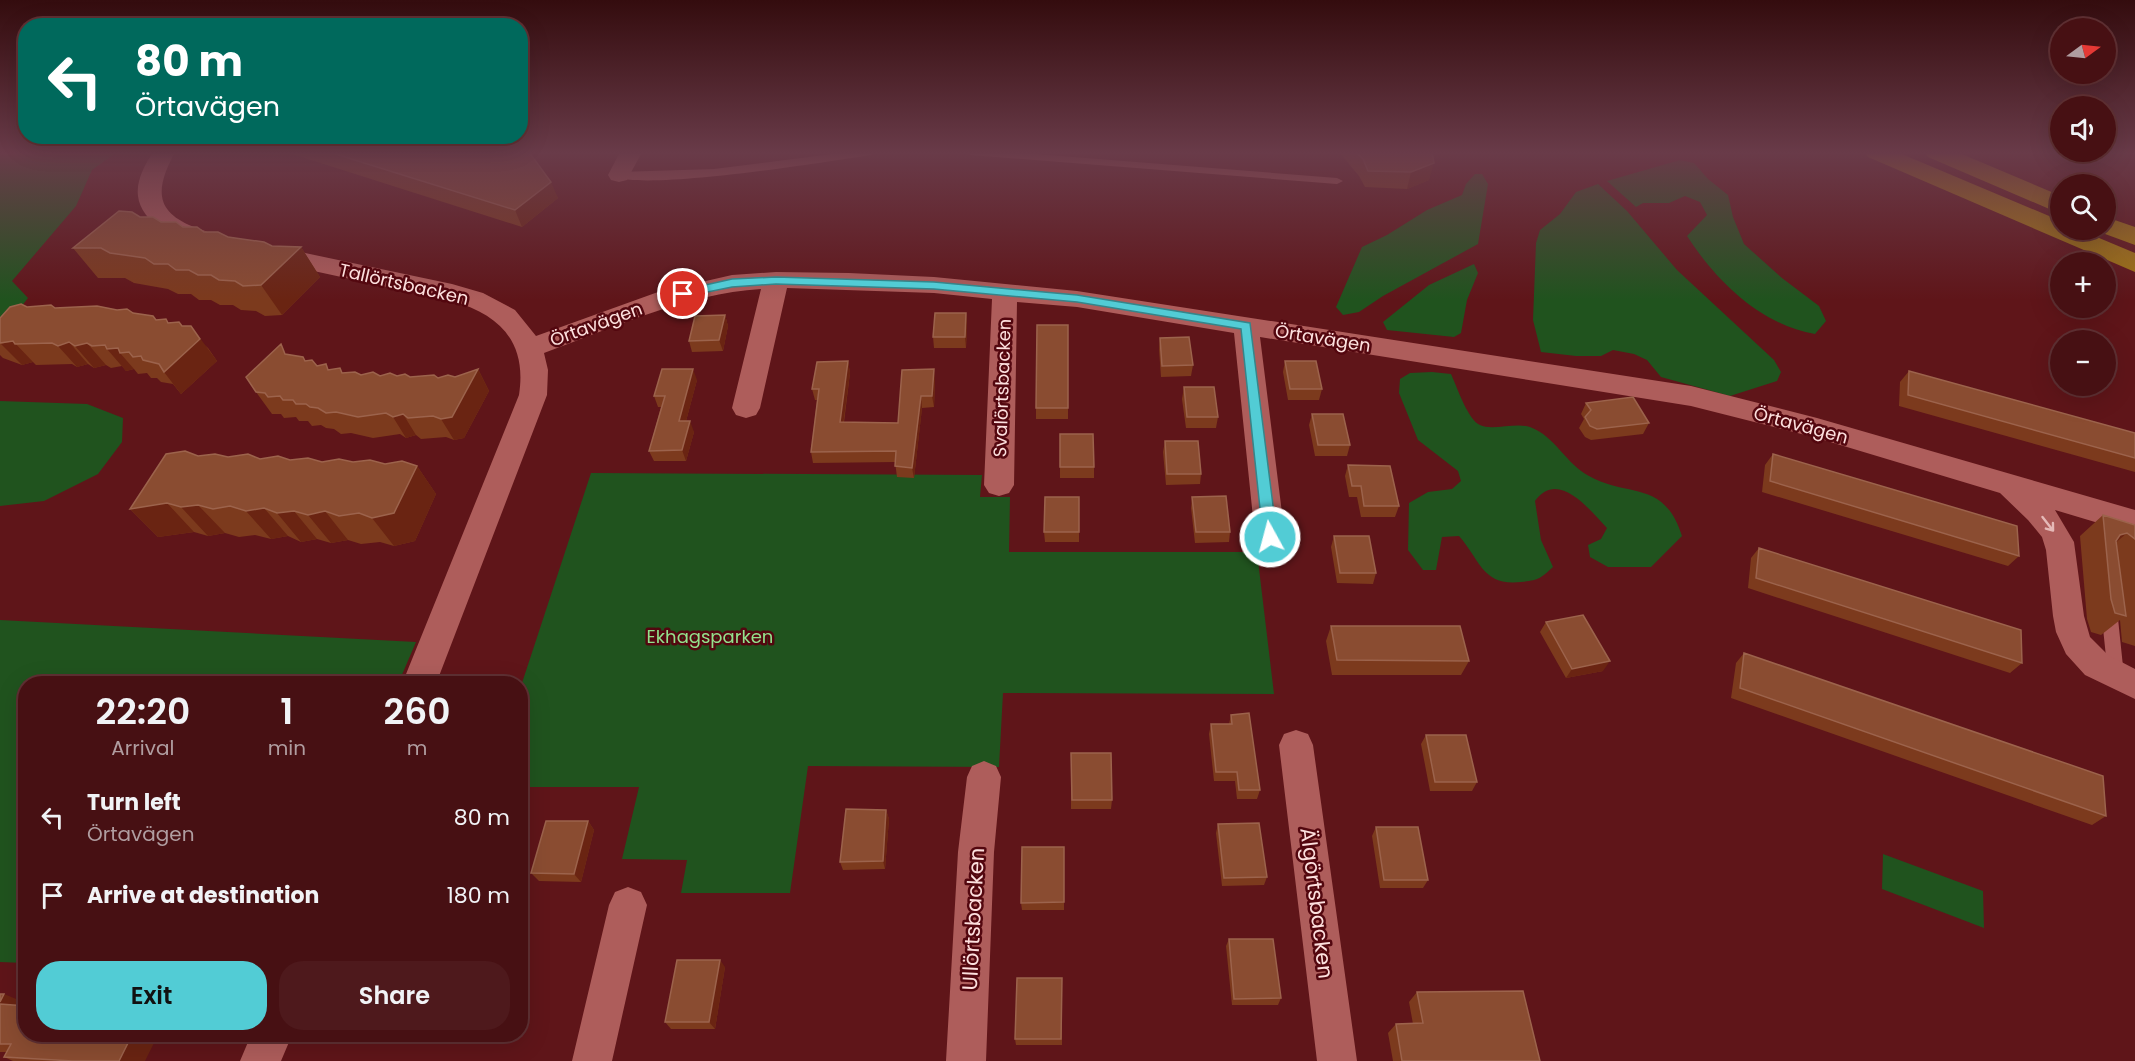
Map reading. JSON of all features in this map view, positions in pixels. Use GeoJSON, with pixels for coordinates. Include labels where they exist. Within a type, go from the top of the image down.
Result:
{"type":"FeatureCollection","features":[{"type":"Feature","properties":{"kind":"highway"},"geometry":{"type":"LineString","coordinates":[[1992,202],[2135,263]]}},
{"type":"Feature","properties":{"kind":"highway"},"geometry":{"type":"LineString","coordinates":[[2116,209],[2135,217]]}},
{"type":"Feature","properties":{"kind":"highway"},"geometry":{"type":"LineString","coordinates":[[2116,229],[2135,237]]}},
{"type":"Feature","properties":{"kind":"street","name":"Tallörtsbacken"},"geometry":{"type":"LineString","coordinates":[[151,202],[156,214],[171,227],[237,247],[464,296],[496,309],[518,328],[531,348],[536,380],[533,395],[422,676]]}},
{"type":"Feature","properties":{"kind":"street","name":"Örtavägen"},"geometry":{"type":"LineString","coordinates":[[531,348],[688,292],[732,283],[776,280],[924,285],[1077,299],[1691,396],[1817,428],[2135,522]]}},
{"type":"Feature","properties":{"kind":"street"},"geometry":{"type":"LineString","coordinates":[[746,408],[776,280]]}},
{"type":"Feature","properties":{"kind":"street","name":"Svalörtsbacken"},"geometry":{"type":"LineString","coordinates":[[999,484],[1005,292]]}},
{"type":"Feature","properties":{"kind":"street"},"geometry":{"type":"LineString","coordinates":[[1246,326],[1270,537]]}},
{"type":"Feature","properties":{"kind":"street","name":"Örtavägen"},"geometry":{"type":"LineString","coordinates":[[2006,483],[2037,510],[2059,542],[2070,632],[2079,650],[2099,667],[2126,680]]}},
{"type":"Feature","properties":{"kind":"street","name":"Älgörtsbacken"},"geometry":{"type":"LineString","coordinates":[[1296,746],[1337,1061]]}},
{"type":"Feature","properties":{"kind":"street","name":"Ullörtsbacken"},"geometry":{"type":"LineString","coordinates":[[966,1061],[976,852],[984,777]]}},
{"type":"Feature","properties":{"kind":"street"},"geometry":{"type":"LineString","coordinates":[[592,1061],[628,905]]}},
{"type":"Feature","properties":{"kind":"street"},"geometry":{"type":"LineString","coordinates":[[260,1061],[269,1042]]}},
{"type":"Feature","properties":{"kind":"lane"},"geometry":{"type":"LineString","coordinates":[[2107,593],[2126,680]]}},
{"type":"Feature","properties":{"kind":"green space"},"geometry":{"type":"Polygon","coordinates":[[[0,202],[78,202],[12,281],[28,298],[0,334],[0,202]]]}},
{"type":"Feature","properties":{"kind":"green space"},"geometry":{"type":"Polygon","coordinates":[[[1447,202],[1485,202],[1478,244],[1383,296],[1359,312],[1343,315],[1336,307],[1362,247],[1387,235],[1427,210],[1447,202]]]}},
{"type":"Feature","properties":{"kind":"green space"},"geometry":{"type":"Polygon","coordinates":[[[1569,202],[1617,202],[1677,270],[1774,360],[1781,372],[1777,381],[1730,396],[1661,377],[1647,360],[1634,354],[1613,350],[1601,356],[1541,352],[1533,320],[1536,243],[1540,230],[1560,214],[1569,202]]]}},
{"type":"Feature","properties":{"kind":"green space"},"geometry":{"type":"Polygon","coordinates":[[[1630,202],[1672,202],[1643,203],[1636,207],[1630,202]]]}},
{"type":"Feature","properties":{"kind":"green space"},"geometry":{"type":"Polygon","coordinates":[[[1700,202],[1729,202],[1744,244],[1782,278],[1819,306],[1826,321],[1815,334],[1795,329],[1758,311],[1712,269],[1687,236],[1707,215],[1700,202]]]}},
{"type":"Feature","properties":{"kind":"green space"},"geometry":{"type":"Polygon","coordinates":[[[1474,264],[1478,273],[1467,300],[1461,333],[1454,337],[1387,330],[1383,322],[1429,285],[1474,264]]]}},
{"type":"Feature","properties":{"kind":"green space"},"geometry":{"type":"Polygon","coordinates":[[[1410,373],[1451,374],[1467,410],[1480,425],[1491,427],[1518,425],[1539,431],[1554,443],[1574,465],[1589,476],[1603,483],[1655,498],[1674,518],[1682,536],[1651,567],[1608,567],[1590,557],[1588,545],[1601,539],[1607,528],[1573,495],[1563,490],[1553,489],[1544,492],[1535,501],[1541,540],[1553,567],[1536,580],[1508,582],[1490,576],[1459,536],[1442,537],[1436,570],[1423,570],[1408,550],[1409,503],[1428,492],[1452,489],[1461,481],[1458,471],[1418,440],[1399,393],[1400,379],[1410,373]]]}},
{"type":"Feature","properties":{"kind":"green space"},"geometry":{"type":"Polygon","coordinates":[[[0,401],[87,404],[123,418],[122,442],[98,474],[44,501],[0,506],[0,401]]]}},
{"type":"Feature","properties":{"kind":"green space","name":"Ekhagsparken"},"geometry":{"type":"Polygon","coordinates":[[[591,473],[982,475],[980,497],[1010,497],[1009,552],[1257,552],[1274,694],[1003,693],[999,767],[808,766],[790,893],[681,893],[687,860],[622,859],[639,787],[528,787],[528,676],[524,676],[591,473]]]}},
{"type":"Feature","properties":{"kind":"green space"},"geometry":{"type":"Polygon","coordinates":[[[0,620],[416,642],[401,676],[18,676],[18,963],[0,962],[0,620]]]}},
{"type":"Feature","properties":{"kind":"green space"},"geometry":{"type":"Polygon","coordinates":[[[1883,854],[1983,891],[1984,928],[1882,889],[1883,854]]]}},
{"type":"Feature","properties":{"kind":"building"},"geometry":{"type":"Polygon","coordinates":[[[488,202],[526,202],[515,210],[488,202]]]}},
{"type":"Feature","properties":{"kind":"building"},"geometry":{"type":"Polygon","coordinates":[[[119,211],[132,212],[140,217],[153,217],[161,222],[176,222],[183,227],[197,227],[204,232],[218,232],[228,237],[264,242],[272,246],[301,247],[261,285],[243,286],[235,281],[219,280],[211,275],[198,275],[189,270],[176,270],[168,264],[154,264],[145,258],[110,253],[101,248],[73,248],[119,211]]]}},
{"type":"Feature","properties":{"kind":"building"},"geometry":{"type":"Polygon","coordinates":[[[21,304],[27,307],[51,305],[55,308],[97,306],[117,310],[127,309],[133,313],[153,316],[156,320],[166,319],[168,323],[179,322],[182,326],[191,326],[200,339],[164,372],[159,364],[143,360],[141,356],[133,357],[129,352],[120,353],[118,348],[107,349],[105,345],[92,346],[87,343],[75,346],[69,342],[58,346],[52,343],[15,344],[13,341],[0,343],[0,318],[10,307],[21,304]]]}},
{"type":"Feature","properties":{"kind":"building"},"geometry":{"type":"Polygon","coordinates":[[[935,313],[966,313],[965,337],[933,337],[935,313]]]}},
{"type":"Feature","properties":{"kind":"building"},"geometry":{"type":"Polygon","coordinates":[[[725,315],[719,340],[689,341],[695,316],[725,315]]]}},
{"type":"Feature","properties":{"kind":"building"},"geometry":{"type":"Polygon","coordinates":[[[1037,325],[1068,325],[1068,408],[1036,408],[1037,325]]]}},
{"type":"Feature","properties":{"kind":"building"},"geometry":{"type":"Polygon","coordinates":[[[1189,337],[1193,365],[1162,366],[1160,338],[1189,337]]]}},
{"type":"Feature","properties":{"kind":"building"},"geometry":{"type":"Polygon","coordinates":[[[281,344],[285,354],[303,357],[305,361],[312,360],[317,366],[326,364],[328,370],[340,368],[342,373],[355,372],[361,375],[373,372],[380,376],[390,373],[397,376],[405,374],[410,377],[434,375],[438,378],[448,375],[455,377],[478,369],[452,417],[408,418],[403,414],[393,417],[386,413],[358,417],[336,412],[326,413],[306,404],[296,404],[293,400],[283,400],[280,396],[268,397],[265,393],[256,392],[246,377],[281,344]]]}},
{"type":"Feature","properties":{"kind":"building"},"geometry":{"type":"Polygon","coordinates":[[[848,361],[840,422],[898,423],[902,370],[934,369],[932,396],[921,396],[912,468],[895,466],[896,451],[811,452],[819,389],[812,389],[817,362],[848,361]]]}},
{"type":"Feature","properties":{"kind":"building"},"geometry":{"type":"Polygon","coordinates":[[[1285,361],[1316,361],[1322,389],[1290,389],[1285,361]]]}},
{"type":"Feature","properties":{"kind":"building"},"geometry":{"type":"Polygon","coordinates":[[[662,369],[693,369],[679,421],[690,421],[682,450],[649,451],[665,396],[654,396],[662,369]]]}},
{"type":"Feature","properties":{"kind":"building"},"geometry":{"type":"Polygon","coordinates":[[[1909,371],[2135,433],[2135,458],[1908,395],[1909,371]]]}},
{"type":"Feature","properties":{"kind":"building"},"geometry":{"type":"Polygon","coordinates":[[[1184,387],[1214,387],[1218,417],[1187,417],[1184,387]]]}},
{"type":"Feature","properties":{"kind":"building"},"geometry":{"type":"Polygon","coordinates":[[[1633,397],[1649,423],[1597,429],[1590,426],[1585,417],[1591,410],[1586,403],[1633,397]]]}},
{"type":"Feature","properties":{"kind":"building"},"geometry":{"type":"Polygon","coordinates":[[[1312,414],[1343,414],[1350,445],[1318,445],[1312,414]]]}},
{"type":"Feature","properties":{"kind":"building"},"geometry":{"type":"Polygon","coordinates":[[[1060,434],[1093,434],[1094,467],[1060,467],[1060,434]]]}},
{"type":"Feature","properties":{"kind":"building"},"geometry":{"type":"Polygon","coordinates":[[[1165,441],[1198,441],[1201,474],[1167,474],[1165,441]]]}},
{"type":"Feature","properties":{"kind":"building"},"geometry":{"type":"Polygon","coordinates":[[[185,451],[198,456],[215,454],[228,457],[248,454],[260,459],[278,456],[290,460],[308,458],[322,462],[339,459],[353,462],[370,460],[385,464],[402,461],[417,466],[394,513],[372,518],[359,513],[339,516],[325,511],[308,515],[294,511],[277,513],[264,508],[246,511],[230,506],[213,509],[198,505],[181,507],[167,503],[130,509],[166,454],[185,451]]]}},
{"type":"Feature","properties":{"kind":"building"},"geometry":{"type":"Polygon","coordinates":[[[1773,454],[2017,526],[2019,556],[1770,481],[1773,454]]]}},
{"type":"Feature","properties":{"kind":"building"},"geometry":{"type":"Polygon","coordinates":[[[1348,465],[1390,466],[1399,506],[1364,506],[1361,486],[1352,486],[1348,465]]]}},
{"type":"Feature","properties":{"kind":"building"},"geometry":{"type":"Polygon","coordinates":[[[1226,496],[1230,532],[1196,532],[1192,497],[1226,496]]]}},
{"type":"Feature","properties":{"kind":"building"},"geometry":{"type":"Polygon","coordinates":[[[1045,497],[1079,497],[1079,532],[1044,532],[1045,497]]]}},
{"type":"Feature","properties":{"kind":"building"},"geometry":{"type":"Polygon","coordinates":[[[2103,515],[2135,525],[2135,539],[2127,533],[2120,535],[2116,541],[2126,616],[2115,613],[2111,599],[2103,515]]]}},
{"type":"Feature","properties":{"kind":"building"},"geometry":{"type":"Polygon","coordinates":[[[1334,536],[1369,536],[1376,573],[1340,573],[1334,536]]]}},
{"type":"Feature","properties":{"kind":"building"},"geometry":{"type":"Polygon","coordinates":[[[1759,548],[2021,630],[2022,663],[1756,578],[1759,548]]]}},
{"type":"Feature","properties":{"kind":"building"},"geometry":{"type":"Polygon","coordinates":[[[1583,615],[1610,661],[1572,669],[1546,622],[1583,615]]]}},
{"type":"Feature","properties":{"kind":"building"},"geometry":{"type":"Polygon","coordinates":[[[1331,626],[1460,626],[1469,661],[1337,660],[1331,626]]]}},
{"type":"Feature","properties":{"kind":"building"},"geometry":{"type":"Polygon","coordinates":[[[1744,653],[2103,776],[2106,816],[1740,688],[1744,653]]]}},
{"type":"Feature","properties":{"kind":"building"},"geometry":{"type":"Polygon","coordinates":[[[1249,713],[1260,790],[1239,790],[1237,772],[1216,772],[1211,724],[1232,724],[1231,715],[1249,713]]]}},
{"type":"Feature","properties":{"kind":"building"},"geometry":{"type":"Polygon","coordinates":[[[1426,735],[1466,735],[1477,782],[1435,782],[1426,735]]]}},
{"type":"Feature","properties":{"kind":"building"},"geometry":{"type":"Polygon","coordinates":[[[1071,753],[1111,753],[1112,800],[1072,800],[1071,753]]]}},
{"type":"Feature","properties":{"kind":"building"},"geometry":{"type":"Polygon","coordinates":[[[846,809],[886,810],[883,861],[840,862],[846,809]]]}},
{"type":"Feature","properties":{"kind":"building"},"geometry":{"type":"Polygon","coordinates":[[[546,821],[588,821],[574,874],[531,873],[546,821]]]}},
{"type":"Feature","properties":{"kind":"building"},"geometry":{"type":"Polygon","coordinates":[[[1259,823],[1267,877],[1224,878],[1218,824],[1259,823]]]}},
{"type":"Feature","properties":{"kind":"building"},"geometry":{"type":"Polygon","coordinates":[[[1376,827],[1418,827],[1428,880],[1384,880],[1376,827]]]}},
{"type":"Feature","properties":{"kind":"building"},"geometry":{"type":"Polygon","coordinates":[[[1022,847],[1064,847],[1064,902],[1021,903],[1022,847]]]}},
{"type":"Feature","properties":{"kind":"building"},"geometry":{"type":"Polygon","coordinates":[[[1229,939],[1273,939],[1281,998],[1234,999],[1229,939]]]}},
{"type":"Feature","properties":{"kind":"building"},"geometry":{"type":"Polygon","coordinates":[[[677,960],[720,960],[709,1022],[665,1022],[677,960]]]}},
{"type":"Feature","properties":{"kind":"building"},"geometry":{"type":"Polygon","coordinates":[[[1017,978],[1062,978],[1061,1039],[1015,1039],[1017,978]]]}},
{"type":"Feature","properties":{"kind":"building"},"geometry":{"type":"Polygon","coordinates":[[[1523,991],[1540,1061],[1402,1061],[1396,1024],[1423,1023],[1417,992],[1523,991]]]}},
{"type":"Feature","properties":{"kind":"building"},"geometry":{"type":"Polygon","coordinates":[[[0,1004],[18,1005],[18,1042],[128,1042],[119,1061],[4,1057],[11,1044],[0,1044],[0,1004]]]}},
{"type":"Feature","properties":{"kind":"route"},"geometry":{"type":"LineString","coordinates":[[683,294],[732,283],[776,280],[934,285],[1077,299],[1246,326],[1270,537]]}}]}
